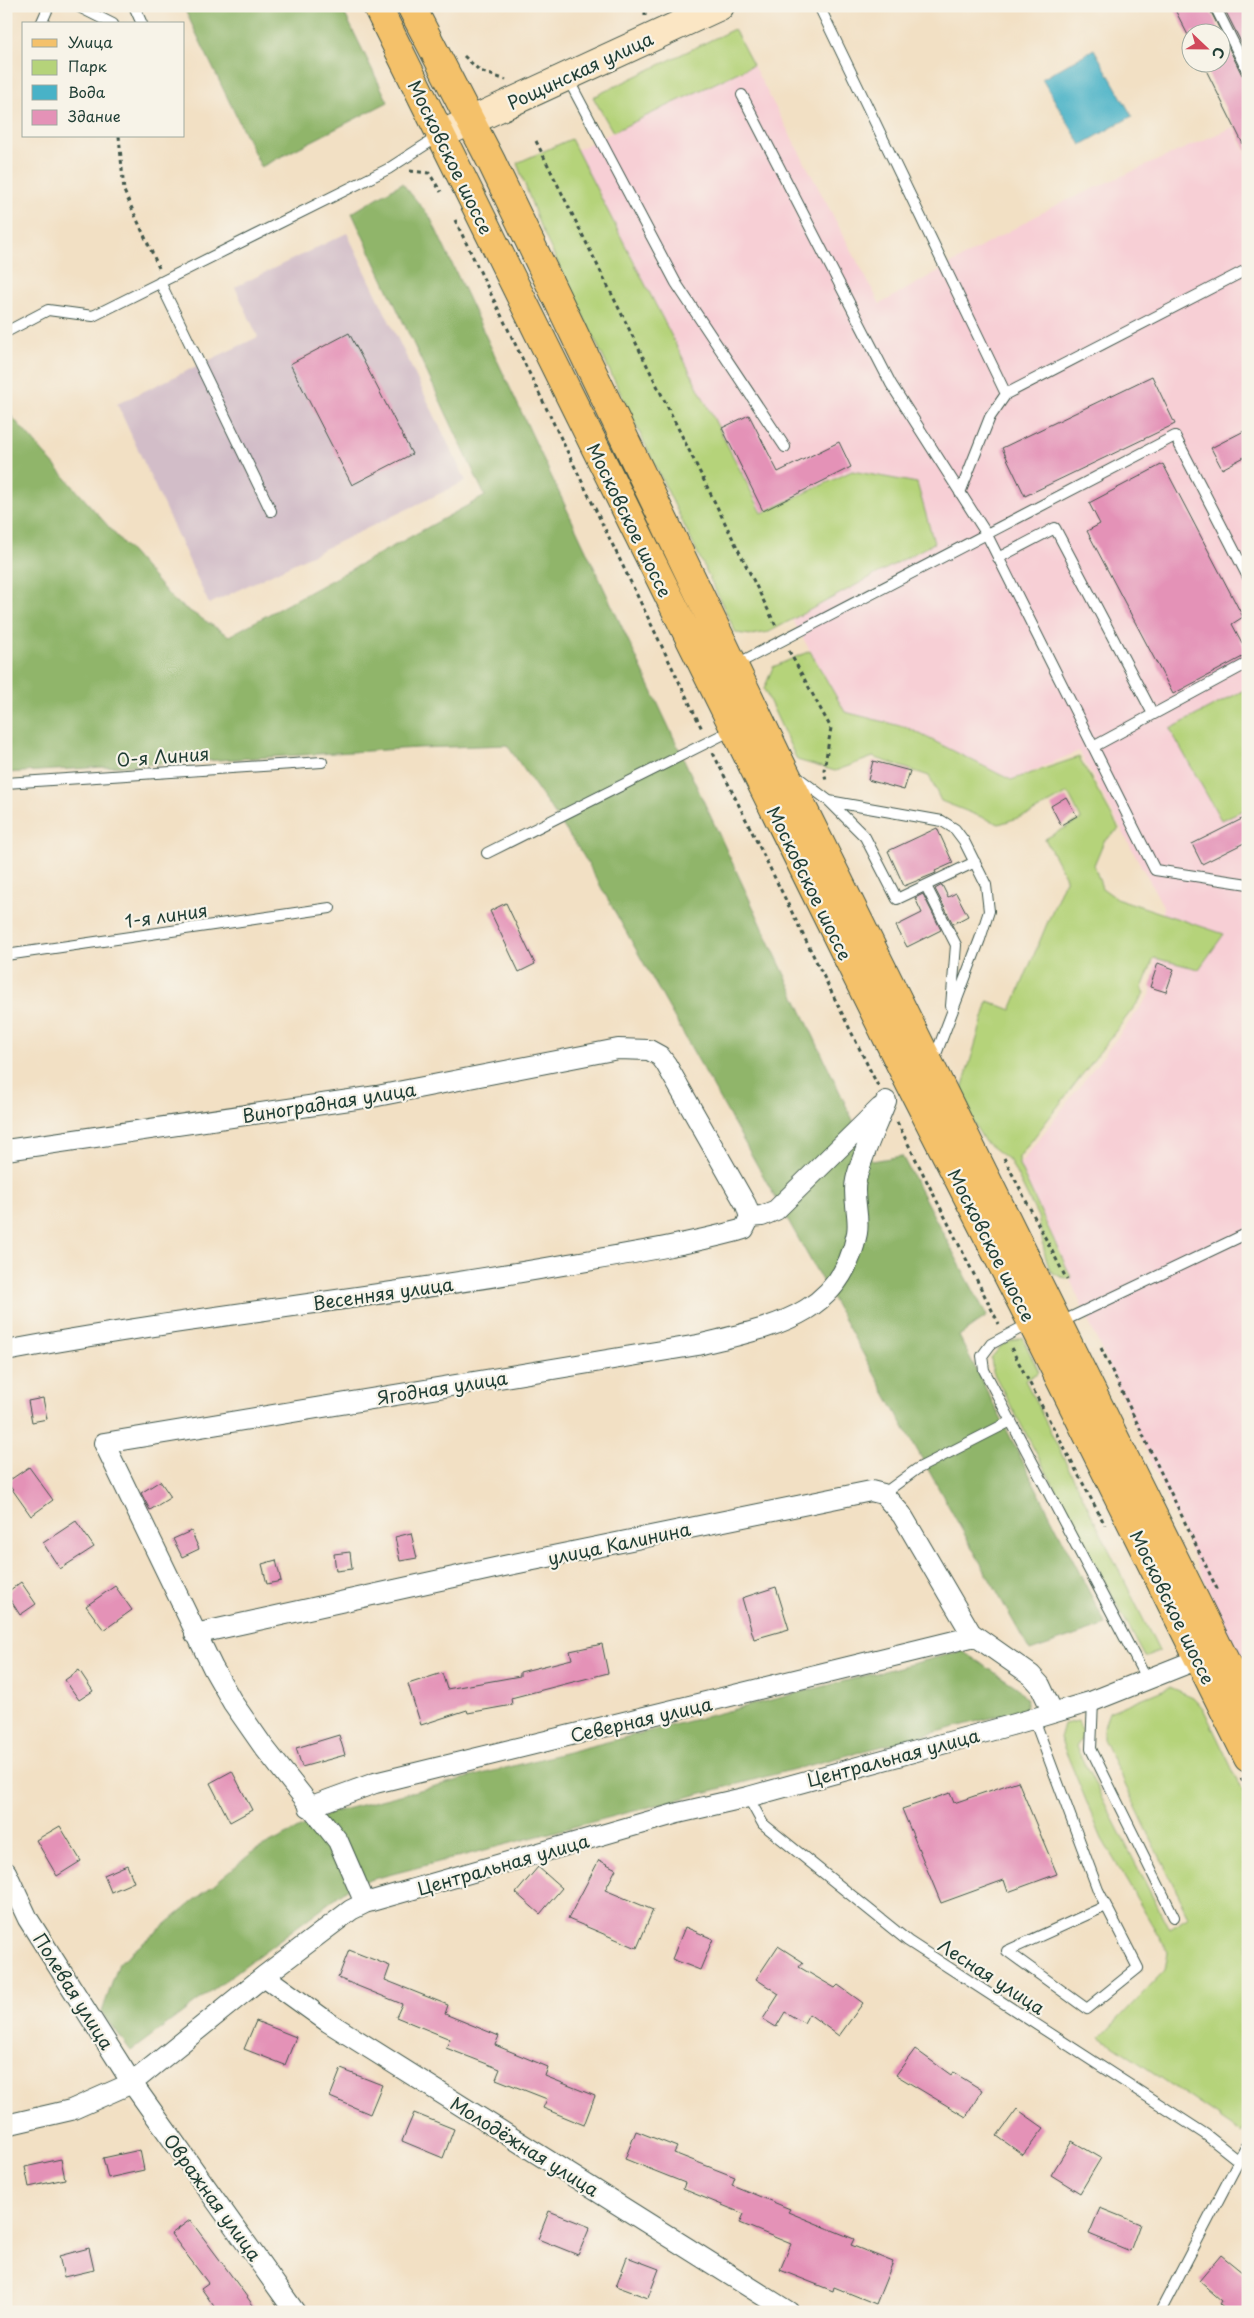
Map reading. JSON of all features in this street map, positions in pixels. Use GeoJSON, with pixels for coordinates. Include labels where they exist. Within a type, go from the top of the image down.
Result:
{"type":"FeatureCollection","features":[{"type":"Feature","properties":{"kind":"main road","name":"Московское шоссе"},"geometry":{"type":"LineString","coordinates":[[377,6],[910,1084],[1045,1327],[1248,1707]]}},
{"type":"Feature","properties":{"kind":"main road","name":"Московское шоссе"},"geometry":{"type":"LineString","coordinates":[[412,6],[471,120],[781,764],[1045,1295],[1045,1327]]}},
{"type":"Feature","properties":{"kind":"main road","name":"Рощинская улица"},"geometry":{"type":"LineString","coordinates":[[440,135],[720,6]]}},
{"type":"Feature","properties":{"kind":"main road","name":"Московское шоссе"},"geometry":{"type":"LineString","coordinates":[[1224,1665],[1248,1758]]}},
{"type":"Feature","properties":{"kind":"street","name":"Виноградная улица"},"geometry":{"type":"LineString","coordinates":[[6,1150],[377,1096],[618,1048],[649,1050],[660,1056],[666,1064],[746,1205],[750,1217]]}},
{"type":"Feature","properties":{"kind":"street"},"geometry":{"type":"LineString","coordinates":[[750,1217],[762,1216],[776,1210],[886,1102],[910,1084]]}},
{"type":"Feature","properties":{"kind":"street","name":"Ягодная улица"},"geometry":{"type":"LineString","coordinates":[[195,1634],[104,1442],[698,1345],[778,1325],[797,1317],[841,1279],[850,1260],[858,1231],[856,1181],[886,1102]]}},
{"type":"Feature","properties":{"kind":"street","name":"Весенняя улица"},"geometry":{"type":"LineString","coordinates":[[6,1351],[254,1311],[489,1278],[615,1256],[737,1231],[744,1228],[750,1217]]}},
{"type":"Feature","properties":{"kind":"street","name":"улица Калинина"},"geometry":{"type":"LineString","coordinates":[[195,1634],[859,1492],[883,1494]]}},
{"type":"Feature","properties":{"kind":"street"},"geometry":{"type":"LineString","coordinates":[[883,1494],[902,1515],[973,1635],[1031,1675],[1040,1685],[1053,1713]]}},
{"type":"Feature","properties":{"kind":"street"},"geometry":{"type":"LineString","coordinates":[[195,1634],[233,1703],[310,1807],[338,1841],[365,1903]]}},
{"type":"Feature","properties":{"kind":"street","name":"Северная улица"},"geometry":{"type":"LineString","coordinates":[[310,1807],[375,1783],[973,1635]]}},
{"type":"Feature","properties":{"kind":"street","name":"Центральная улица"},"geometry":{"type":"LineString","coordinates":[[6,2125],[71,2110],[132,2083],[264,1976],[351,1910],[365,1903],[668,1816],[748,1797],[1034,1719],[1093,1701],[1147,1680],[1224,1665]]}},
{"type":"Feature","properties":{"kind":"street","name":"Полевая улица"},"geometry":{"type":"LineString","coordinates":[[6,1872],[28,1918],[132,2083]]}},
{"type":"Feature","properties":{"kind":"street","name":"Молодёжная улица"},"geometry":{"type":"LineString","coordinates":[[264,1976],[328,2022],[789,2312]]}},
{"type":"Feature","properties":{"kind":"street","name":"Овражная улица"},"geometry":{"type":"LineString","coordinates":[[132,2083],[295,2312]]}},
{"type":"Feature","properties":{"kind":"lane"},"geometry":{"type":"LineString","coordinates":[[42,22],[49,6]]}},
{"type":"Feature","properties":{"kind":"lane"},"geometry":{"type":"LineString","coordinates":[[76,6],[109,22]]}},
{"type":"Feature","properties":{"kind":"lane"},"geometry":{"type":"LineString","coordinates":[[134,6],[141,22]]}},
{"type":"Feature","properties":{"kind":"lane"},"geometry":{"type":"LineString","coordinates":[[819,6],[1006,394]]}},
{"type":"Feature","properties":{"kind":"lane"},"geometry":{"type":"LineString","coordinates":[[1215,6],[1248,72]]}},
{"type":"Feature","properties":{"kind":"lane"},"geometry":{"type":"LineString","coordinates":[[566,76],[676,283],[785,447]]}},
{"type":"Feature","properties":{"kind":"lane"},"geometry":{"type":"LineString","coordinates":[[742,95],[891,384],[986,533],[1156,870],[1248,884]]}},
{"type":"Feature","properties":{"kind":"lane"},"geometry":{"type":"LineString","coordinates":[[6,332],[48,310],[93,316],[388,169],[440,135]]}},
{"type":"Feature","properties":{"kind":"lane"},"geometry":{"type":"LineString","coordinates":[[960,493],[990,417],[1006,394],[1248,269]]}},
{"type":"Feature","properties":{"kind":"lane"},"geometry":{"type":"LineString","coordinates":[[163,281],[271,511]]}},
{"type":"Feature","properties":{"kind":"lane"},"geometry":{"type":"LineString","coordinates":[[734,666],[1175,436],[1248,577]]}},
{"type":"Feature","properties":{"kind":"lane"},"geometry":{"type":"LineString","coordinates":[[998,558],[1056,528],[1153,714]]}},
{"type":"Feature","properties":{"kind":"lane"},"geometry":{"type":"LineString","coordinates":[[1093,747],[1248,663]]}},
{"type":"Feature","properties":{"kind":"lane"},"geometry":{"type":"LineString","coordinates":[[487,853],[734,729]]}},
{"type":"Feature","properties":{"kind":"lane","name":"0-я Линия"},"geometry":{"type":"LineString","coordinates":[[6,783],[322,762]]}},
{"type":"Feature","properties":{"kind":"lane"},"geometry":{"type":"LineString","coordinates":[[781,764],[829,801],[866,837],[897,899],[975,862]]}},
{"type":"Feature","properties":{"kind":"lane"},"geometry":{"type":"LineString","coordinates":[[829,801],[942,821],[955,829],[975,862],[986,885],[988,911],[980,939],[932,1065]]}},
{"type":"Feature","properties":{"kind":"lane"},"geometry":{"type":"LineString","coordinates":[[926,886],[956,946],[950,1017]]}},
{"type":"Feature","properties":{"kind":"lane","name":"1-я линия"},"geometry":{"type":"LineString","coordinates":[[6,955],[330,908]]}},
{"type":"Feature","properties":{"kind":"lane"},"geometry":{"type":"LineString","coordinates":[[1147,1680],[984,1370],[982,1356],[991,1344],[1005,1337],[1045,1327],[1248,1233]]}},
{"type":"Feature","properties":{"kind":"lane"},"geometry":{"type":"LineString","coordinates":[[883,1494],[916,1469],[1011,1421]]}},
{"type":"Feature","properties":{"kind":"lane"},"geometry":{"type":"LineString","coordinates":[[1093,1701],[1091,1749],[1174,1917]]}},
{"type":"Feature","properties":{"kind":"lane"},"geometry":{"type":"LineString","coordinates":[[1034,1719],[1098,1890],[1138,1968],[1086,2009],[1007,1951],[1106,1906]]}},
{"type":"Feature","properties":{"kind":"lane","name":"Лесная улица"},"geometry":{"type":"LineString","coordinates":[[748,1797],[763,1824],[908,1941],[1205,2134],[1239,2161]]}},
{"type":"Feature","properties":{"kind":"lane"},"geometry":{"type":"LineString","coordinates":[[1160,2312],[1248,2143]]}},
{"type":"Feature","properties":{"kind":"path"},"geometry":{"type":"LineString","coordinates":[[460,52],[480,71],[506,80]]}},
{"type":"Feature","properties":{"kind":"path"},"geometry":{"type":"LineString","coordinates":[[119,138],[124,191],[163,281]]}},
{"type":"Feature","properties":{"kind":"path"},"geometry":{"type":"LineString","coordinates":[[536,141],[784,641],[831,728],[824,770],[829,801]]}},
{"type":"Feature","properties":{"kind":"path"},"geometry":{"type":"LineString","coordinates":[[388,169],[429,173],[445,199]]}},
{"type":"Feature","properties":{"kind":"path"},"geometry":{"type":"LineString","coordinates":[[453,217],[708,742],[886,1102],[1029,1384]]}},
{"type":"Feature","properties":{"kind":"path"},"geometry":{"type":"LineString","coordinates":[[1001,1152],[1067,1280]]}},
{"type":"Feature","properties":{"kind":"path"},"geometry":{"type":"LineString","coordinates":[[1101,1348],[1222,1600]]}},
{"type":"Feature","properties":{"kind":"shaded area"},"geometry":{"type":"Polygon","coordinates":[[[753,65],[880,304],[1052,207],[1233,127],[1248,157],[1248,322],[1245,324],[1248,330],[1248,1655],[1239,1659],[1019,1165],[1150,995],[1163,906],[1079,751],[1012,780],[908,728],[845,712],[792,619],[934,543],[852,471],[762,513],[576,150],[753,65]]]}},
{"type":"Feature","properties":{"kind":"shaded area"},"geometry":{"type":"Polygon","coordinates":[[[347,233],[466,481],[209,604],[117,404],[258,337],[235,287],[347,233]]]}},
{"type":"Feature","properties":{"kind":"green space"},"geometry":{"type":"Polygon","coordinates":[[[183,6],[341,6],[388,102],[261,167],[183,6]]]}},
{"type":"Feature","properties":{"kind":"green space"},"geometry":{"type":"Polygon","coordinates":[[[734,29],[753,65],[613,132],[593,97],[734,29]]]}},
{"type":"Feature","properties":{"kind":"green space"},"geometry":{"type":"Polygon","coordinates":[[[571,139],[762,513],[852,471],[917,483],[934,543],[769,632],[751,635],[736,633],[540,226],[517,163],[571,139]]]}},
{"type":"Feature","properties":{"kind":"green space"},"geometry":{"type":"Polygon","coordinates":[[[402,183],[430,217],[872,1161],[902,1156],[987,1316],[959,1336],[1106,1625],[1030,1651],[583,855],[507,745],[417,748],[6,773],[6,410],[174,601],[229,636],[485,496],[352,213],[402,183]]]}},
{"type":"Feature","properties":{"kind":"green space"},"geometry":{"type":"Polygon","coordinates":[[[810,651],[845,712],[908,728],[1011,780],[1079,757],[1119,829],[1104,841],[1094,865],[1102,888],[1116,898],[1224,934],[1199,969],[1154,958],[1142,988],[1145,993],[1019,1157],[1019,1165],[1072,1279],[1061,1277],[1050,1271],[1038,1217],[1010,1161],[985,1142],[959,1099],[988,1001],[1011,1010],[1066,878],[1045,839],[1081,819],[1068,793],[1030,814],[999,824],[941,801],[929,776],[873,757],[835,771],[797,760],[764,689],[773,667],[810,651]]]}},
{"type":"Feature","properties":{"kind":"green space"},"geometry":{"type":"Polygon","coordinates":[[[1248,688],[1248,808],[1221,820],[1170,729],[1248,688]]]}},
{"type":"Feature","properties":{"kind":"green space"},"geometry":{"type":"Polygon","coordinates":[[[1022,1337],[1039,1372],[1025,1380],[1159,1651],[1145,1657],[993,1372],[991,1358],[1002,1345],[1022,1337]]]}},
{"type":"Feature","properties":{"kind":"green space"},"geometry":{"type":"Polygon","coordinates":[[[962,1651],[1017,1687],[1027,1700],[1025,1709],[354,1884],[131,2051],[102,2012],[119,1963],[254,1851],[330,1813],[962,1651]]]}},
{"type":"Feature","properties":{"kind":"green space"},"geometry":{"type":"Polygon","coordinates":[[[1170,1687],[1193,1697],[1203,1708],[1248,1802],[1248,2122],[1242,2133],[1101,2037],[1165,1970],[1168,1952],[1102,1839],[1060,1738],[1064,1724],[1078,1721],[1084,1735],[1076,1747],[1169,1929],[1189,1917],[1103,1739],[1103,1729],[1109,1712],[1170,1687]]]}},
{"type":"Feature","properties":{"kind":"water"},"geometry":{"type":"Polygon","coordinates":[[[1094,49],[1132,116],[1081,145],[1042,79],[1094,49]]]}},
{"type":"Feature","properties":{"kind":"building"},"geometry":{"type":"Polygon","coordinates":[[[1173,6],[1208,6],[1216,22],[1182,22],[1182,24],[1173,6]]]}},
{"type":"Feature","properties":{"kind":"building"},"geometry":{"type":"Polygon","coordinates":[[[1223,6],[1248,6],[1248,56],[1232,22],[1223,6]]]}},
{"type":"Feature","properties":{"kind":"building"},"geometry":{"type":"Polygon","coordinates":[[[1232,54],[1242,75],[1248,79],[1248,154],[1207,72],[1232,72],[1232,54]]]}},
{"type":"Feature","properties":{"kind":"building"},"geometry":{"type":"Polygon","coordinates":[[[349,333],[412,454],[352,485],[290,364],[349,333]]]}},
{"type":"Feature","properties":{"kind":"building"},"geometry":{"type":"Polygon","coordinates":[[[1152,376],[1175,424],[1025,496],[1002,448],[1152,376]]]}},
{"type":"Feature","properties":{"kind":"building"},"geometry":{"type":"Polygon","coordinates":[[[749,415],[778,472],[839,442],[851,467],[763,511],[722,428],[749,415]]]}},
{"type":"Feature","properties":{"kind":"building"},"geometry":{"type":"Polygon","coordinates":[[[1248,429],[1248,455],[1222,469],[1211,448],[1248,429]]]}},
{"type":"Feature","properties":{"kind":"building"},"geometry":{"type":"Polygon","coordinates":[[[1163,464],[1243,617],[1232,624],[1248,654],[1173,694],[1087,531],[1100,524],[1089,503],[1163,464]]]}},
{"type":"Feature","properties":{"kind":"building"},"geometry":{"type":"Polygon","coordinates":[[[873,761],[910,771],[904,790],[868,780],[873,761]]]}},
{"type":"Feature","properties":{"kind":"building"},"geometry":{"type":"Polygon","coordinates":[[[1066,797],[1077,816],[1061,825],[1051,806],[1066,797]]]}},
{"type":"Feature","properties":{"kind":"building"},"geometry":{"type":"Polygon","coordinates":[[[1248,816],[1248,841],[1202,864],[1192,844],[1248,816]]]}},
{"type":"Feature","properties":{"kind":"building"},"geometry":{"type":"Polygon","coordinates":[[[937,828],[953,863],[935,871],[936,873],[904,886],[888,851],[937,828]]]}},
{"type":"Feature","properties":{"kind":"building"},"geometry":{"type":"Polygon","coordinates":[[[942,885],[948,897],[956,893],[968,916],[953,924],[935,889],[942,885]]]}},
{"type":"Feature","properties":{"kind":"building"},"geometry":{"type":"Polygon","coordinates":[[[923,894],[941,930],[907,947],[896,926],[922,913],[915,898],[923,894]]]}},
{"type":"Feature","properties":{"kind":"building"},"geometry":{"type":"Polygon","coordinates":[[[506,903],[535,964],[519,972],[490,911],[506,903]]]}},
{"type":"Feature","properties":{"kind":"building"},"geometry":{"type":"Polygon","coordinates":[[[1158,963],[1174,969],[1166,992],[1150,987],[1158,963]]]}},
{"type":"Feature","properties":{"kind":"building"},"geometry":{"type":"Polygon","coordinates":[[[43,1398],[47,1419],[32,1422],[28,1401],[43,1398]]]}},
{"type":"Feature","properties":{"kind":"building"},"geometry":{"type":"Polygon","coordinates":[[[29,1467],[53,1500],[31,1516],[7,1482],[29,1467]]]}},
{"type":"Feature","properties":{"kind":"building"},"geometry":{"type":"Polygon","coordinates":[[[160,1481],[171,1497],[150,1510],[141,1493],[160,1481]]]}},
{"type":"Feature","properties":{"kind":"building"},"geometry":{"type":"Polygon","coordinates":[[[76,1521],[94,1547],[60,1569],[43,1543],[76,1521]]]}},
{"type":"Feature","properties":{"kind":"building"},"geometry":{"type":"Polygon","coordinates":[[[191,1531],[199,1549],[182,1557],[173,1539],[191,1531]]]}},
{"type":"Feature","properties":{"kind":"building"},"geometry":{"type":"Polygon","coordinates":[[[411,1533],[417,1558],[400,1561],[395,1537],[411,1533]]]}},
{"type":"Feature","properties":{"kind":"building"},"geometry":{"type":"Polygon","coordinates":[[[350,1552],[352,1569],[336,1571],[334,1554],[350,1552]]]}},
{"type":"Feature","properties":{"kind":"building"},"geometry":{"type":"Polygon","coordinates":[[[276,1560],[281,1581],[267,1584],[262,1564],[276,1560]]]}},
{"type":"Feature","properties":{"kind":"building"},"geometry":{"type":"Polygon","coordinates":[[[21,1582],[36,1604],[20,1615],[6,1593],[21,1582]]]}},
{"type":"Feature","properties":{"kind":"building"},"geometry":{"type":"Polygon","coordinates":[[[115,1586],[132,1610],[104,1630],[86,1606],[115,1586]]]}},
{"type":"Feature","properties":{"kind":"building"},"geometry":{"type":"Polygon","coordinates":[[[776,1587],[789,1629],[754,1639],[742,1598],[776,1587]]]}},
{"type":"Feature","properties":{"kind":"building"},"geometry":{"type":"Polygon","coordinates":[[[602,1644],[608,1673],[511,1698],[512,1705],[468,1713],[467,1710],[421,1725],[408,1684],[442,1673],[447,1689],[520,1676],[520,1672],[572,1659],[570,1651],[602,1644]]]}},
{"type":"Feature","properties":{"kind":"building"},"geometry":{"type":"Polygon","coordinates":[[[79,1670],[93,1691],[79,1700],[65,1680],[79,1670]]]}},
{"type":"Feature","properties":{"kind":"building"},"geometry":{"type":"Polygon","coordinates":[[[339,1735],[345,1755],[302,1767],[296,1748],[339,1735]]]}},
{"type":"Feature","properties":{"kind":"building"},"geometry":{"type":"Polygon","coordinates":[[[232,1771],[252,1810],[230,1822],[210,1783],[232,1771]]]}},
{"type":"Feature","properties":{"kind":"building"},"geometry":{"type":"Polygon","coordinates":[[[1018,1781],[1057,1874],[1008,1892],[1004,1880],[941,1903],[902,1809],[950,1793],[954,1803],[1018,1781]]]}},
{"type":"Feature","properties":{"kind":"building"},"geometry":{"type":"Polygon","coordinates":[[[60,1826],[81,1861],[57,1876],[36,1840],[60,1826]]]}},
{"type":"Feature","properties":{"kind":"building"},"geometry":{"type":"Polygon","coordinates":[[[599,1860],[616,1869],[605,1890],[653,1910],[637,1948],[568,1919],[599,1860]]]}},
{"type":"Feature","properties":{"kind":"building"},"geometry":{"type":"Polygon","coordinates":[[[127,1865],[134,1882],[111,1892],[104,1875],[127,1865]]]}},
{"type":"Feature","properties":{"kind":"building"},"geometry":{"type":"Polygon","coordinates":[[[538,1867],[562,1888],[540,1914],[516,1893],[538,1867]]]}},
{"type":"Feature","properties":{"kind":"building"},"geometry":{"type":"Polygon","coordinates":[[[685,1927],[713,1939],[700,1970],[672,1959],[685,1927]]]}},
{"type":"Feature","properties":{"kind":"building"},"geometry":{"type":"Polygon","coordinates":[[[778,1946],[803,1962],[799,1967],[835,1988],[838,1985],[863,2003],[839,2036],[809,2014],[804,2023],[785,2012],[776,2027],[763,2019],[779,1994],[756,1979],[778,1946]]]}},
{"type":"Feature","properties":{"kind":"building"},"geometry":{"type":"Polygon","coordinates":[[[349,1950],[390,1966],[385,1980],[448,2005],[445,2014],[499,2036],[495,2045],[548,2067],[545,2076],[595,2096],[584,2125],[543,2108],[547,2099],[496,2079],[500,2069],[446,2048],[450,2039],[396,2017],[402,2004],[338,1978],[349,1950]]]}},
{"type":"Feature","properties":{"kind":"building"},"geometry":{"type":"Polygon","coordinates":[[[256,2021],[296,2037],[285,2065],[244,2049],[256,2021]]]}},
{"type":"Feature","properties":{"kind":"building"},"geometry":{"type":"Polygon","coordinates":[[[915,2049],[951,2075],[953,2072],[982,2090],[966,2117],[896,2075],[915,2049]]]}},
{"type":"Feature","properties":{"kind":"building"},"geometry":{"type":"Polygon","coordinates":[[[341,2069],[382,2085],[370,2114],[330,2097],[341,2069]]]}},
{"type":"Feature","properties":{"kind":"building"},"geometry":{"type":"Polygon","coordinates":[[[1017,2109],[1044,2128],[1023,2155],[997,2136],[1017,2109]]]}},
{"type":"Feature","properties":{"kind":"building"},"geometry":{"type":"Polygon","coordinates":[[[414,2113],[454,2129],[443,2158],[402,2141],[414,2113]]]}},
{"type":"Feature","properties":{"kind":"building"},"geometry":{"type":"Polygon","coordinates":[[[636,2131],[677,2147],[674,2153],[735,2177],[732,2185],[790,2209],[788,2212],[854,2239],[851,2245],[893,2262],[876,2304],[834,2287],[833,2291],[780,2270],[791,2244],[740,2223],[744,2214],[683,2189],[685,2183],[625,2159],[636,2131]]]}},
{"type":"Feature","properties":{"kind":"building"},"geometry":{"type":"Polygon","coordinates":[[[1072,2141],[1101,2158],[1080,2193],[1051,2175],[1072,2141]]]}},
{"type":"Feature","properties":{"kind":"building"},"geometry":{"type":"Polygon","coordinates":[[[140,2150],[144,2170],[108,2178],[103,2158],[140,2150]]]}},
{"type":"Feature","properties":{"kind":"building"},"geometry":{"type":"Polygon","coordinates":[[[61,2159],[65,2179],[29,2187],[25,2167],[61,2159]]]}},
{"type":"Feature","properties":{"kind":"building"},"geometry":{"type":"Polygon","coordinates":[[[1100,2208],[1140,2224],[1130,2251],[1089,2234],[1100,2208]]]}},
{"type":"Feature","properties":{"kind":"building"},"geometry":{"type":"Polygon","coordinates":[[[549,2211],[590,2227],[578,2255],[538,2239],[549,2211]]]}},
{"type":"Feature","properties":{"kind":"building"},"geometry":{"type":"Polygon","coordinates":[[[190,2220],[258,2312],[218,2312],[201,2288],[208,2283],[171,2234],[190,2220]]]}},
{"type":"Feature","properties":{"kind":"building"},"geometry":{"type":"Polygon","coordinates":[[[89,2248],[94,2270],[64,2277],[59,2256],[89,2248]]]}},
{"type":"Feature","properties":{"kind":"building"},"geometry":{"type":"Polygon","coordinates":[[[1221,2255],[1248,2277],[1248,2304],[1242,2312],[1229,2312],[1220,2304],[1222,2301],[1199,2281],[1221,2255]]]}},
{"type":"Feature","properties":{"kind":"building"},"geometry":{"type":"Polygon","coordinates":[[[627,2257],[659,2269],[648,2298],[616,2286],[627,2257]]]}}]}
